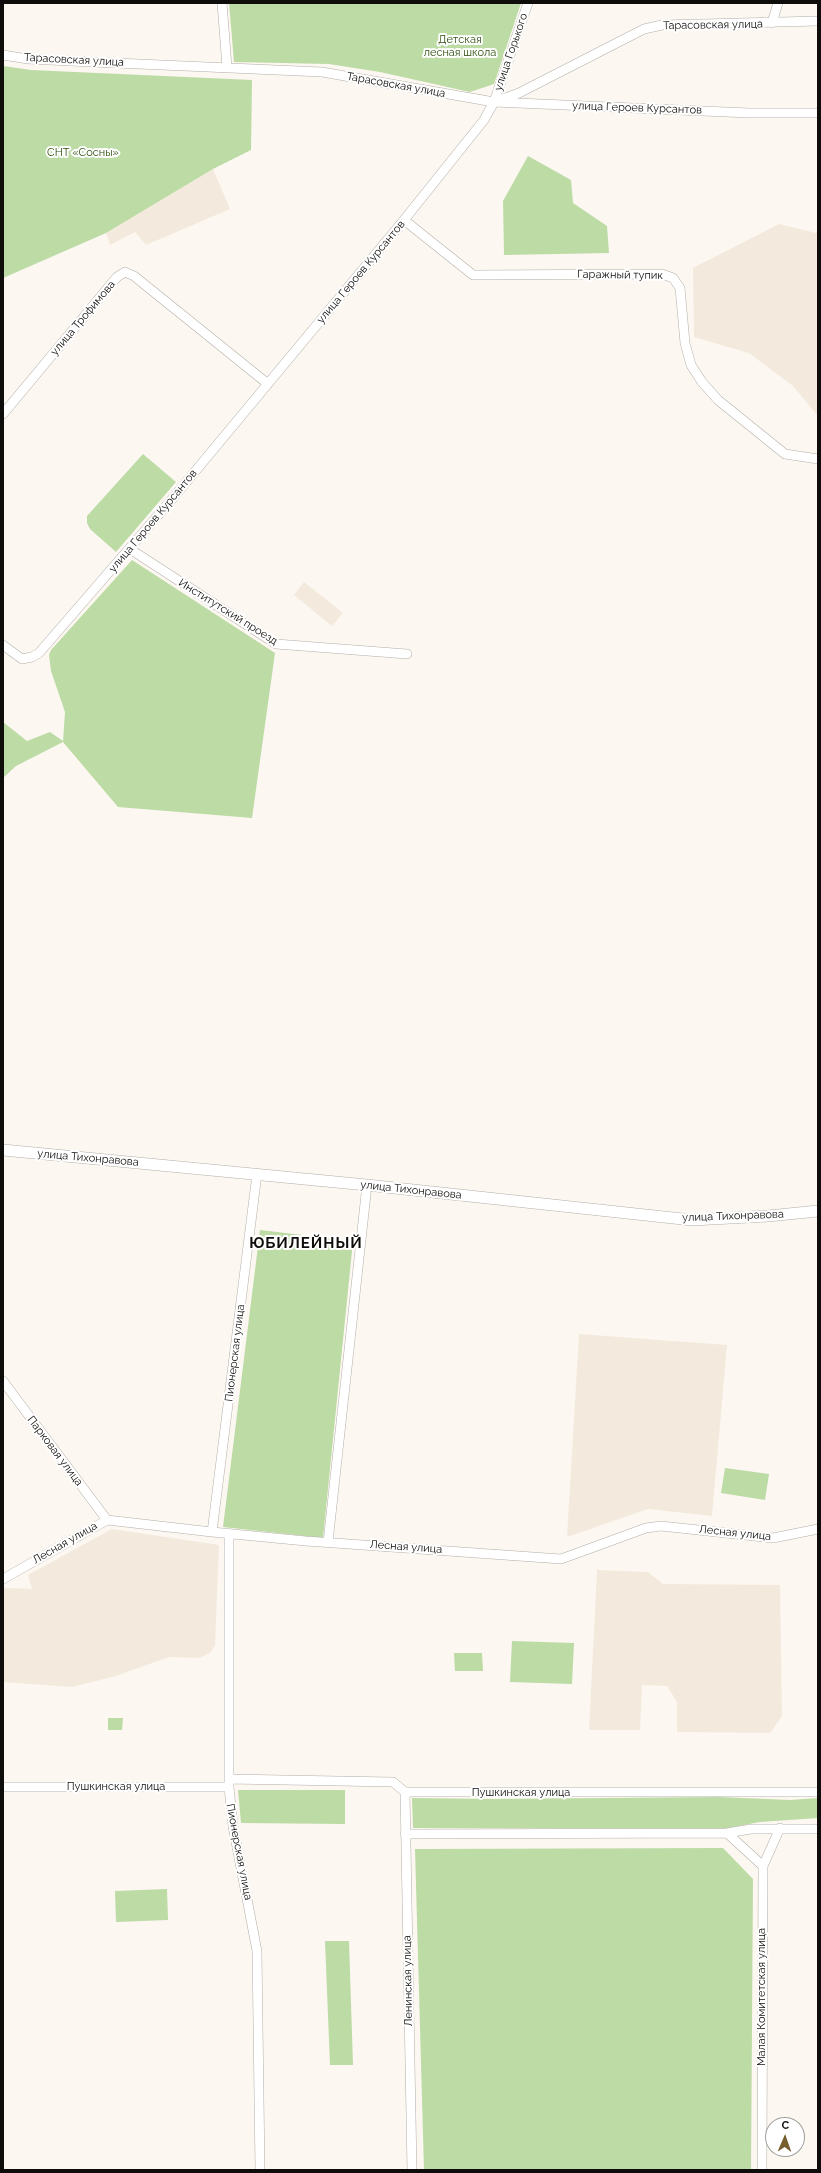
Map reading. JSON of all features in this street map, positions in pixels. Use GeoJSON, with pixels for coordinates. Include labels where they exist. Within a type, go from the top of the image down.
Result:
{"type":"FeatureCollection","features":[{"type":"Feature","properties":{"kind":"main road","name":"улица Тихонравова"},"geometry":{"type":"LineString","coordinates":[[3,1150],[366,1185],[692,1220],[768,1216],[818,1211]]}},
{"type":"Feature","properties":{"kind":"street"},"geometry":{"type":"LineString","coordinates":[[222,3],[226,68]]}},
{"type":"Feature","properties":{"kind":"street","name":"улица Горького"},"geometry":{"type":"LineString","coordinates":[[494,102],[528,3]]}},
{"type":"Feature","properties":{"kind":"street"},"geometry":{"type":"LineString","coordinates":[[772,23],[778,3]]}},
{"type":"Feature","properties":{"kind":"street","name":"Тарасовская улица"},"geometry":{"type":"LineString","coordinates":[[3,55],[28,59],[322,72],[494,102],[519,93],[644,29],[662,25],[818,21]]}},
{"type":"Feature","properties":{"kind":"street","name":"улица Героев Курсантов"},"geometry":{"type":"LineString","coordinates":[[3,645],[19,658],[26,659],[36,656],[130,549],[404,220],[484,120],[494,102],[749,113],[818,113]]}},
{"type":"Feature","properties":{"kind":"street","name":"Гаражный тупик"},"geometry":{"type":"LineString","coordinates":[[404,220],[473,274],[662,274],[673,278],[680,288],[685,343],[691,365],[702,382],[718,400],[785,454],[818,459]]}},
{"type":"Feature","properties":{"kind":"street","name":"улица Трофимова"},"geometry":{"type":"LineString","coordinates":[[3,414],[117,277],[125,272],[134,276],[268,384]]}},
{"type":"Feature","properties":{"kind":"street","name":"Институтский проезд"},"geometry":{"type":"LineString","coordinates":[[130,549],[276,644],[407,654]]}},
{"type":"Feature","properties":{"kind":"street","name":"Пионерская улица"},"geometry":{"type":"LineString","coordinates":[[212,1532],[257,1174]]}},
{"type":"Feature","properties":{"kind":"street"},"geometry":{"type":"LineString","coordinates":[[328,1542],[358,1274],[366,1185]]}},
{"type":"Feature","properties":{"kind":"street","name":"Парковая улица"},"geometry":{"type":"LineString","coordinates":[[3,1382],[107,1520]]}},
{"type":"Feature","properties":{"kind":"street","name":"Лесная улица"},"geometry":{"type":"LineString","coordinates":[[3,1579],[107,1520],[229,1534],[561,1558],[646,1528],[661,1526],[772,1538],[818,1529]]}},
{"type":"Feature","properties":{"kind":"street","name":"Пионерская улица"},"geometry":{"type":"LineString","coordinates":[[229,1534],[229,1783],[233,1826],[257,1951],[260,2170]]}},
{"type":"Feature","properties":{"kind":"street","name":"Пушкинская улица"},"geometry":{"type":"LineString","coordinates":[[3,1786],[393,1782],[404,1792],[818,1792]]}},
{"type":"Feature","properties":{"kind":"street","name":"Ленинская улица"},"geometry":{"type":"LineString","coordinates":[[404,1792],[412,2170]]}},
{"type":"Feature","properties":{"kind":"street"},"geometry":{"type":"LineString","coordinates":[[405,1834],[727,1834],[751,1828],[818,1829]]}},
{"type":"Feature","properties":{"kind":"street","name":"Малая Комитетская улица"},"geometry":{"type":"LineString","coordinates":[[762,2170],[763,1866],[780,1828]]}},
{"type":"Feature","properties":{"kind":"street"},"geometry":{"type":"LineString","coordinates":[[727,1834],[763,1866]]}},
{"type":"Feature","properties":{"kind":"shaded area"},"geometry":{"type":"Polygon","coordinates":[[[213,169],[230,209],[146,245],[135,232],[110,245],[106,233],[213,169]]]}},
{"type":"Feature","properties":{"kind":"shaded area"},"geometry":{"type":"Polygon","coordinates":[[[779,224],[816,233],[818,231],[818,416],[793,386],[749,353],[694,337],[693,268],[779,224]]]}},
{"type":"Feature","properties":{"kind":"shaded area"},"geometry":{"type":"Polygon","coordinates":[[[304,582],[343,613],[332,626],[294,595],[304,582]]]}},
{"type":"Feature","properties":{"kind":"shaded area"},"geometry":{"type":"Polygon","coordinates":[[[579,1334],[727,1345],[712,1516],[648,1509],[567,1537],[579,1334]]]}},
{"type":"Feature","properties":{"kind":"shaded area"},"geometry":{"type":"Polygon","coordinates":[[[112,1529],[219,1545],[215,1645],[210,1653],[199,1658],[169,1657],[116,1676],[72,1687],[3,1682],[3,1588],[32,1589],[28,1575],[112,1529]]]}},
{"type":"Feature","properties":{"kind":"shaded area"},"geometry":{"type":"Polygon","coordinates":[[[597,1570],[648,1572],[663,1584],[780,1585],[782,1716],[770,1733],[677,1732],[677,1702],[667,1686],[642,1685],[640,1730],[589,1730],[597,1570]]]}},
{"type":"Feature","properties":{"kind":"green space","name":"Детская лесная школа"},"geometry":{"type":"Polygon","coordinates":[[[229,3],[521,3],[494,84],[470,92],[380,72],[329,64],[234,62],[229,3]]]}},
{"type":"Feature","properties":{"kind":"green space","name":"СНТ «Сосны»"},"geometry":{"type":"Polygon","coordinates":[[[3,66],[31,70],[252,80],[251,150],[213,169],[106,233],[3,278],[3,66]]]}},
{"type":"Feature","properties":{"kind":"green space"},"geometry":{"type":"Polygon","coordinates":[[[528,156],[571,180],[573,203],[607,226],[609,253],[504,255],[503,201],[528,156]]]}},
{"type":"Feature","properties":{"kind":"green space"},"geometry":{"type":"Polygon","coordinates":[[[143,454],[176,482],[116,552],[90,529],[87,523],[87,516],[143,454]]]}},
{"type":"Feature","properties":{"kind":"green space"},"geometry":{"type":"Polygon","coordinates":[[[132,560],[275,653],[252,818],[118,807],[63,742],[16,766],[3,778],[3,722],[27,741],[50,732],[63,741],[65,712],[51,671],[49,655],[51,650],[132,560]]]}},
{"type":"Feature","properties":{"kind":"green space"},"geometry":{"type":"Polygon","coordinates":[[[260,1230],[353,1241],[323,1538],[223,1527],[260,1230]]]}},
{"type":"Feature","properties":{"kind":"green space"},"geometry":{"type":"Polygon","coordinates":[[[725,1468],[769,1474],[765,1500],[721,1493],[725,1468]]]}},
{"type":"Feature","properties":{"kind":"green space"},"geometry":{"type":"Polygon","coordinates":[[[512,1641],[574,1643],[572,1684],[510,1682],[512,1641]]]}},
{"type":"Feature","properties":{"kind":"green space"},"geometry":{"type":"Polygon","coordinates":[[[454,1653],[482,1653],[483,1671],[455,1671],[454,1653]]]}},
{"type":"Feature","properties":{"kind":"green space"},"geometry":{"type":"Polygon","coordinates":[[[108,1718],[123,1718],[122,1730],[108,1730],[108,1718]]]}},
{"type":"Feature","properties":{"kind":"green space"},"geometry":{"type":"Polygon","coordinates":[[[238,1790],[345,1790],[345,1824],[241,1823],[238,1790]]]}},
{"type":"Feature","properties":{"kind":"green space"},"geometry":{"type":"Polygon","coordinates":[[[719,1797],[790,1800],[818,1798],[818,1818],[760,1822],[723,1829],[413,1828],[412,1798],[493,1799],[719,1797]]]}},
{"type":"Feature","properties":{"kind":"green space"},"geometry":{"type":"Polygon","coordinates":[[[723,1848],[753,1879],[751,2170],[424,2170],[415,1849],[723,1848]]]}},
{"type":"Feature","properties":{"kind":"green space"},"geometry":{"type":"Polygon","coordinates":[[[167,1889],[168,1920],[116,1922],[115,1891],[167,1889]]]}},
{"type":"Feature","properties":{"kind":"green space"},"geometry":{"type":"Polygon","coordinates":[[[325,1941],[349,1941],[353,2065],[330,2065],[325,1941]]]}},
{"type":"Feature","properties":{"kind":"district","name":"ЮБИЛЕЙНЫЙ"},"geometry":{"type":"Point","coordinates":[306,1243]}}]}
